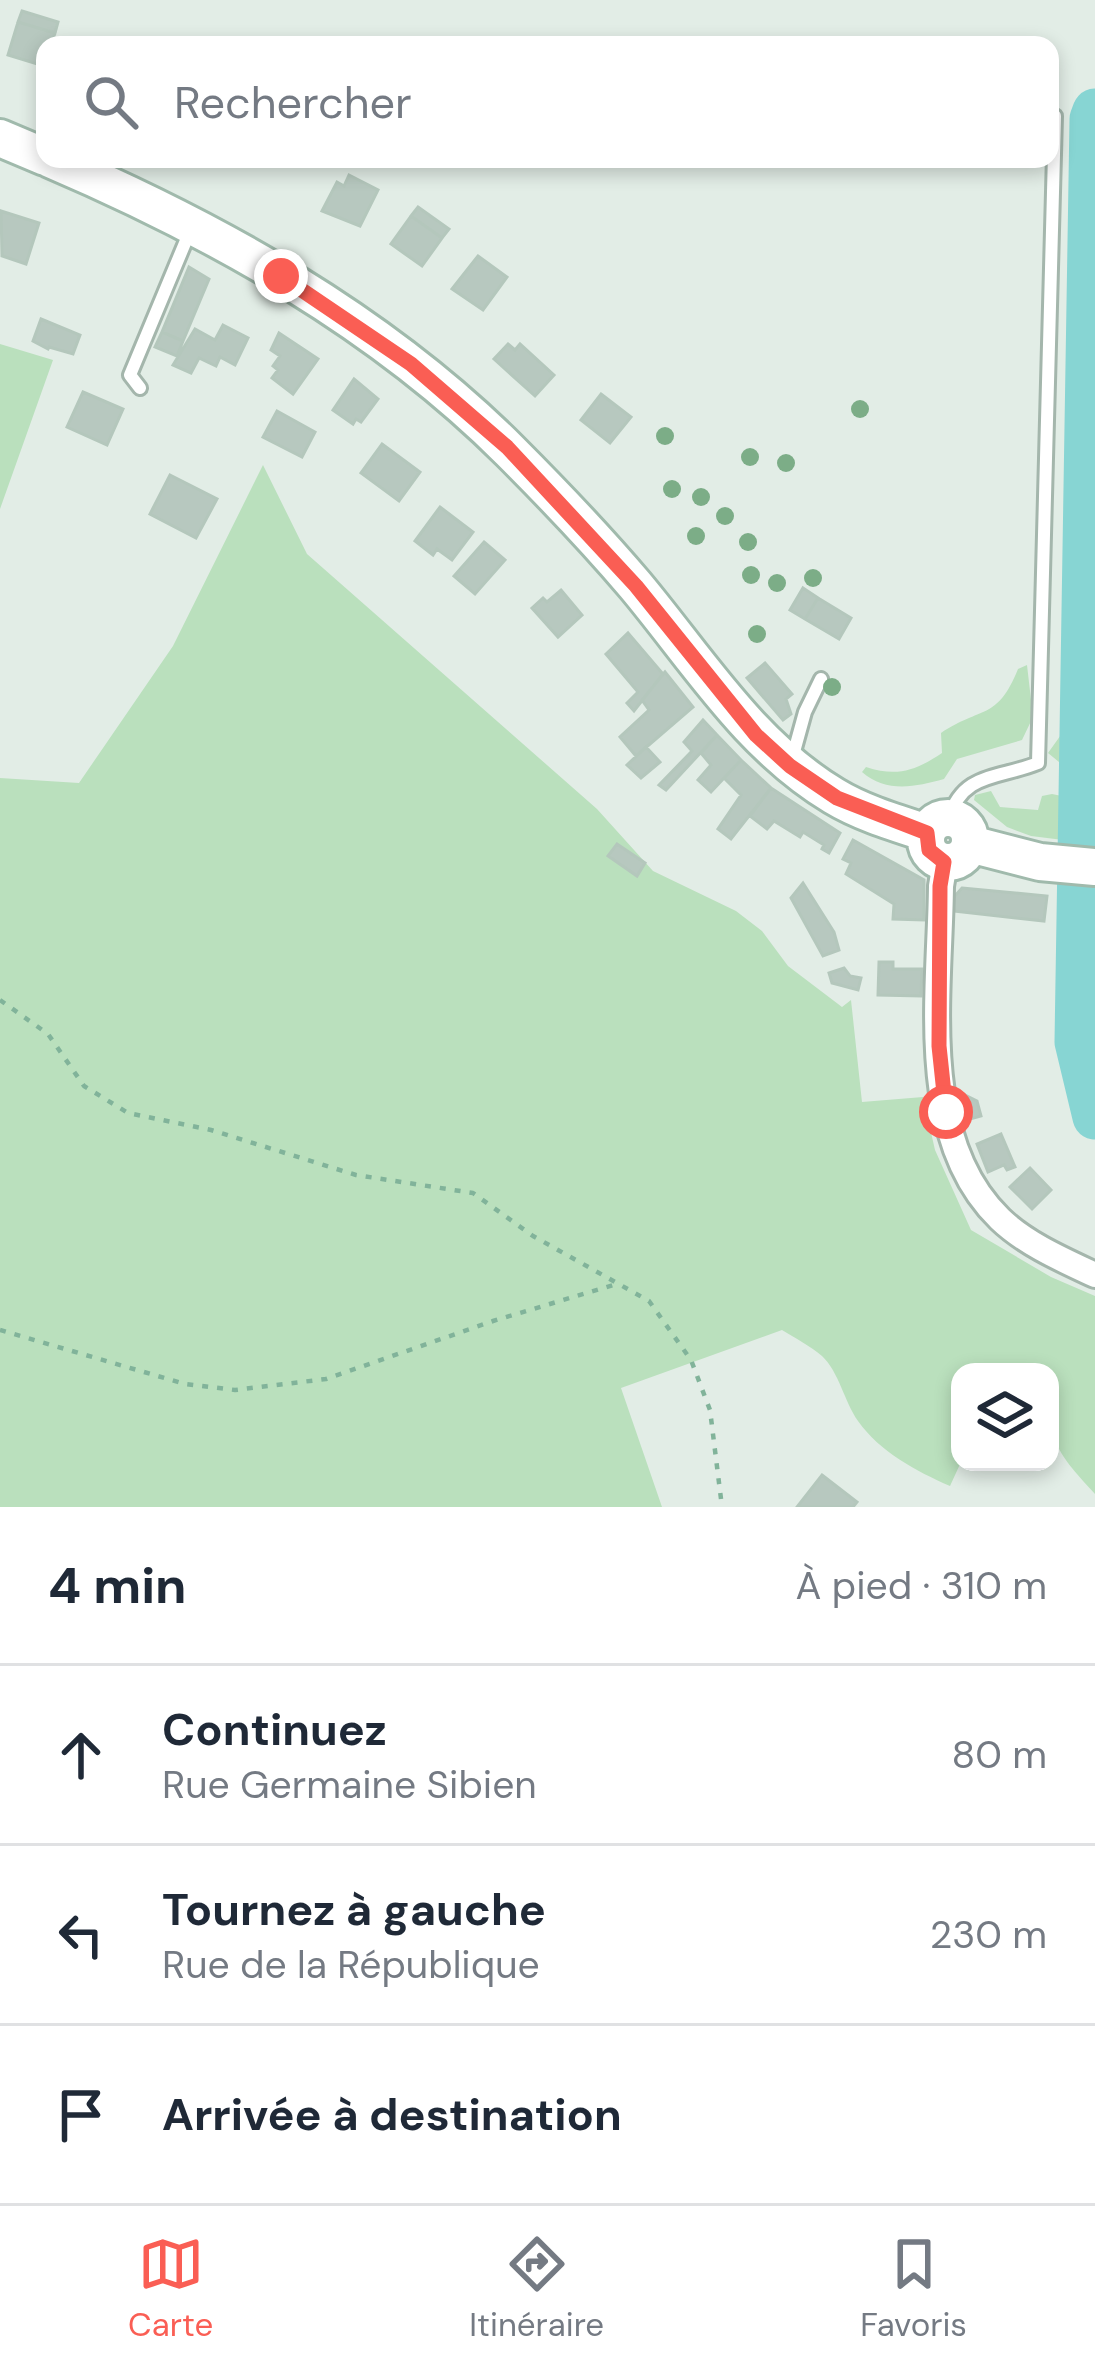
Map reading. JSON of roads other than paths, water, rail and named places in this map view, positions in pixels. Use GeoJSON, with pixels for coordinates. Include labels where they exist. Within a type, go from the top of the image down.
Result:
{"type":"FeatureCollection","features":[{"type":"Feature","properties":{"kind":"main road"},"geometry":{"type":"LineString","coordinates":[[0,138],[36,153]]}},
{"type":"Feature","properties":{"kind":"main road"},"geometry":{"type":"LineString","coordinates":[[70,168],[193,225],[281,276],[411,364],[507,447],[636,586],[756,735],[790,766],[837,798],[948,839],[1050,863],[1095,867]]}},
{"type":"Feature","properties":{"kind":"street"},"geometry":{"type":"LineString","coordinates":[[948,839],[940,886],[939,1046],[946,1112],[957,1149],[969,1182],[1001,1221],[1048,1253],[1095,1275]]}},
{"type":"Feature","properties":{"kind":"lane"},"geometry":{"type":"LineString","coordinates":[[948,839],[956,795],[971,783],[1038,764],[1053,168]]}},
{"type":"Feature","properties":{"kind":"lane"},"geometry":{"type":"LineString","coordinates":[[140,388],[130,375],[193,225]]}},
{"type":"Feature","properties":{"kind":"lane"},"geometry":{"type":"LineString","coordinates":[[790,766],[820,679]]}},
{"type":"Feature","properties":{"kind":"waterway"},"geometry":{"type":"LineString","coordinates":[[1095,111],[1077,1042],[1095,1117]]}}]}
